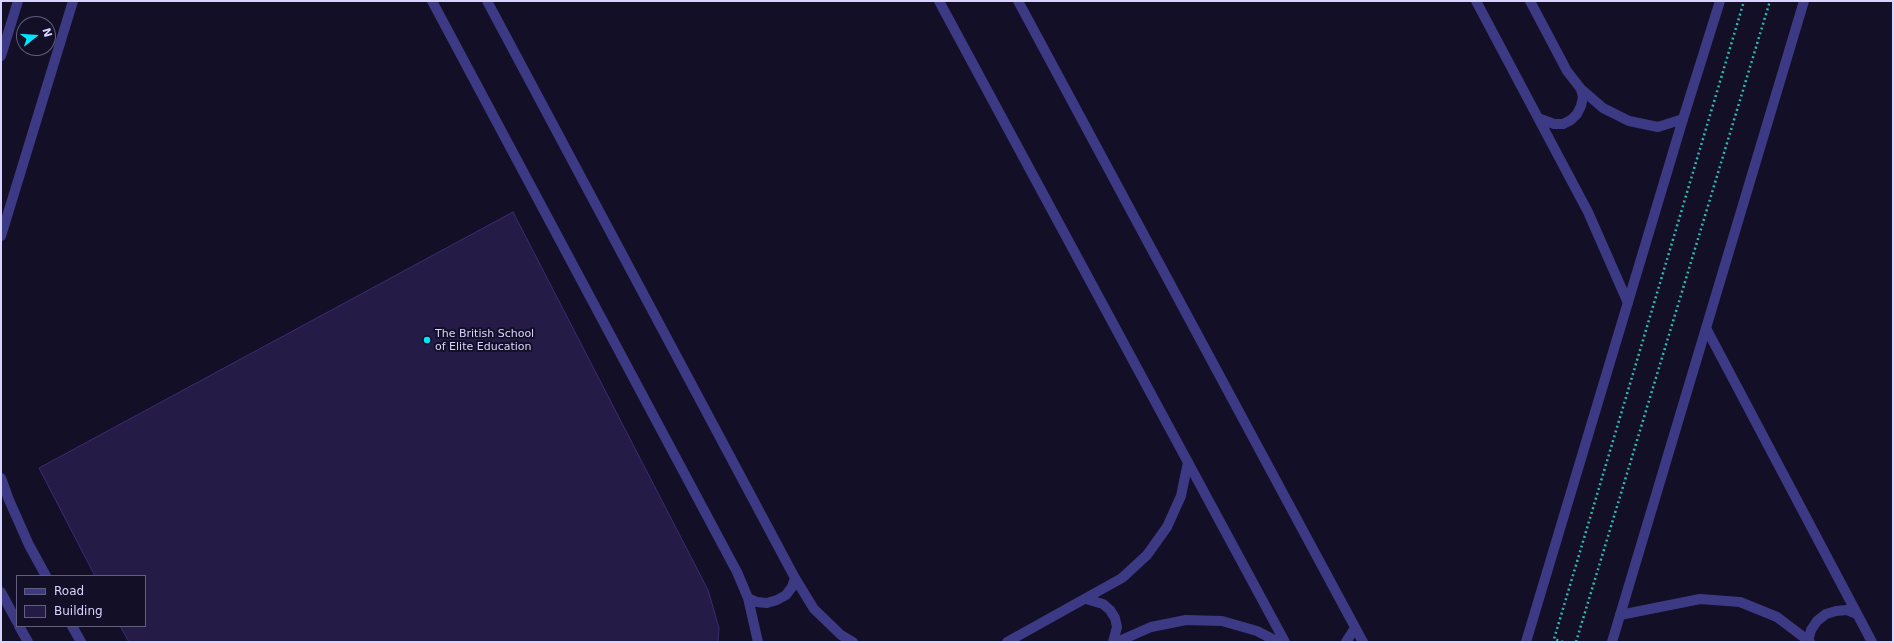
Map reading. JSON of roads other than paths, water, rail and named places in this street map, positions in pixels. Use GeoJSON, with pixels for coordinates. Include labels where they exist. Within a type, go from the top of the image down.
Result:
{"type":"FeatureCollection","features":[{"type":"Feature","properties":{"kind":"street"},"geometry":{"type":"LineString","coordinates":[[1,56],[18,1]]}},
{"type":"Feature","properties":{"kind":"street"},"geometry":{"type":"LineString","coordinates":[[1,236],[73,1]]}},
{"type":"Feature","properties":{"kind":"street"},"geometry":{"type":"LineString","coordinates":[[432,1],[737,572],[748,598],[758,642]]}},
{"type":"Feature","properties":{"kind":"street"},"geometry":{"type":"LineString","coordinates":[[487,1],[795,578],[814,609],[841,635],[853,642]]}},
{"type":"Feature","properties":{"kind":"street"},"geometry":{"type":"LineString","coordinates":[[939,1],[1285,642]]}},
{"type":"Feature","properties":{"kind":"street"},"geometry":{"type":"LineString","coordinates":[[1018,1],[1354,628],[1363,642]]}},
{"type":"Feature","properties":{"kind":"street"},"geometry":{"type":"LineString","coordinates":[[1476,1],[1588,212],[1628,303]]}},
{"type":"Feature","properties":{"kind":"street"},"geometry":{"type":"LineString","coordinates":[[1530,1],[1568,71],[1581,89],[1603,108],[1629,121],[1658,127],[1683,119]]}},
{"type":"Feature","properties":{"kind":"street"},"geometry":{"type":"LineString","coordinates":[[1526,642],[1683,119],[1720,1]]}},
{"type":"Feature","properties":{"kind":"street"},"geometry":{"type":"LineString","coordinates":[[1612,642],[1804,1]]}},
{"type":"Feature","properties":{"kind":"street"},"geometry":{"type":"LineString","coordinates":[[1538,118],[1554,124],[1563,124],[1571,120],[1577,114],[1581,106],[1583,97],[1581,89]]}},
{"type":"Feature","properties":{"kind":"street"},"geometry":{"type":"LineString","coordinates":[[1706,328],[1872,642]]}},
{"type":"Feature","properties":{"kind":"street"},"geometry":{"type":"LineString","coordinates":[[1007,642],[1122,578],[1147,555],[1167,527],[1181,496],[1188,462]]}},
{"type":"Feature","properties":{"kind":"street"},"geometry":{"type":"LineString","coordinates":[[1,478],[26,539],[45,575]]}},
{"type":"Feature","properties":{"kind":"street"},"geometry":{"type":"LineString","coordinates":[[748,598],[757,602],[768,603],[777,600],[786,595],[792,587],[795,578]]}},
{"type":"Feature","properties":{"kind":"street"},"geometry":{"type":"LineString","coordinates":[[1,592],[16,620]]}},
{"type":"Feature","properties":{"kind":"street"},"geometry":{"type":"LineString","coordinates":[[1086,599],[1099,602],[1110,610],[1115,618],[1117,627],[1112,642]]}},
{"type":"Feature","properties":{"kind":"street"},"geometry":{"type":"LineString","coordinates":[[1620,615],[1700,599],[1740,602],[1777,616],[1809,641],[1811,630],[1817,621],[1826,614],[1847,610],[1857,614]]}},
{"type":"Feature","properties":{"kind":"street"},"geometry":{"type":"LineString","coordinates":[[1117,642],[1151,627],[1186,620],[1222,621],[1257,630],[1278,642]]}},
{"type":"Feature","properties":{"kind":"street"},"geometry":{"type":"LineString","coordinates":[[20,627],[28,642]]}},
{"type":"Feature","properties":{"kind":"street"},"geometry":{"type":"LineString","coordinates":[[73,627],[81,642]]}},
{"type":"Feature","properties":{"kind":"street"},"geometry":{"type":"LineString","coordinates":[[1346,642],[1354,628]]}},
{"type":"Feature","properties":{"kind":"place","name":"The British School of Elite Education"},"geometry":{"type":"Point","coordinates":[427,340]}}]}
